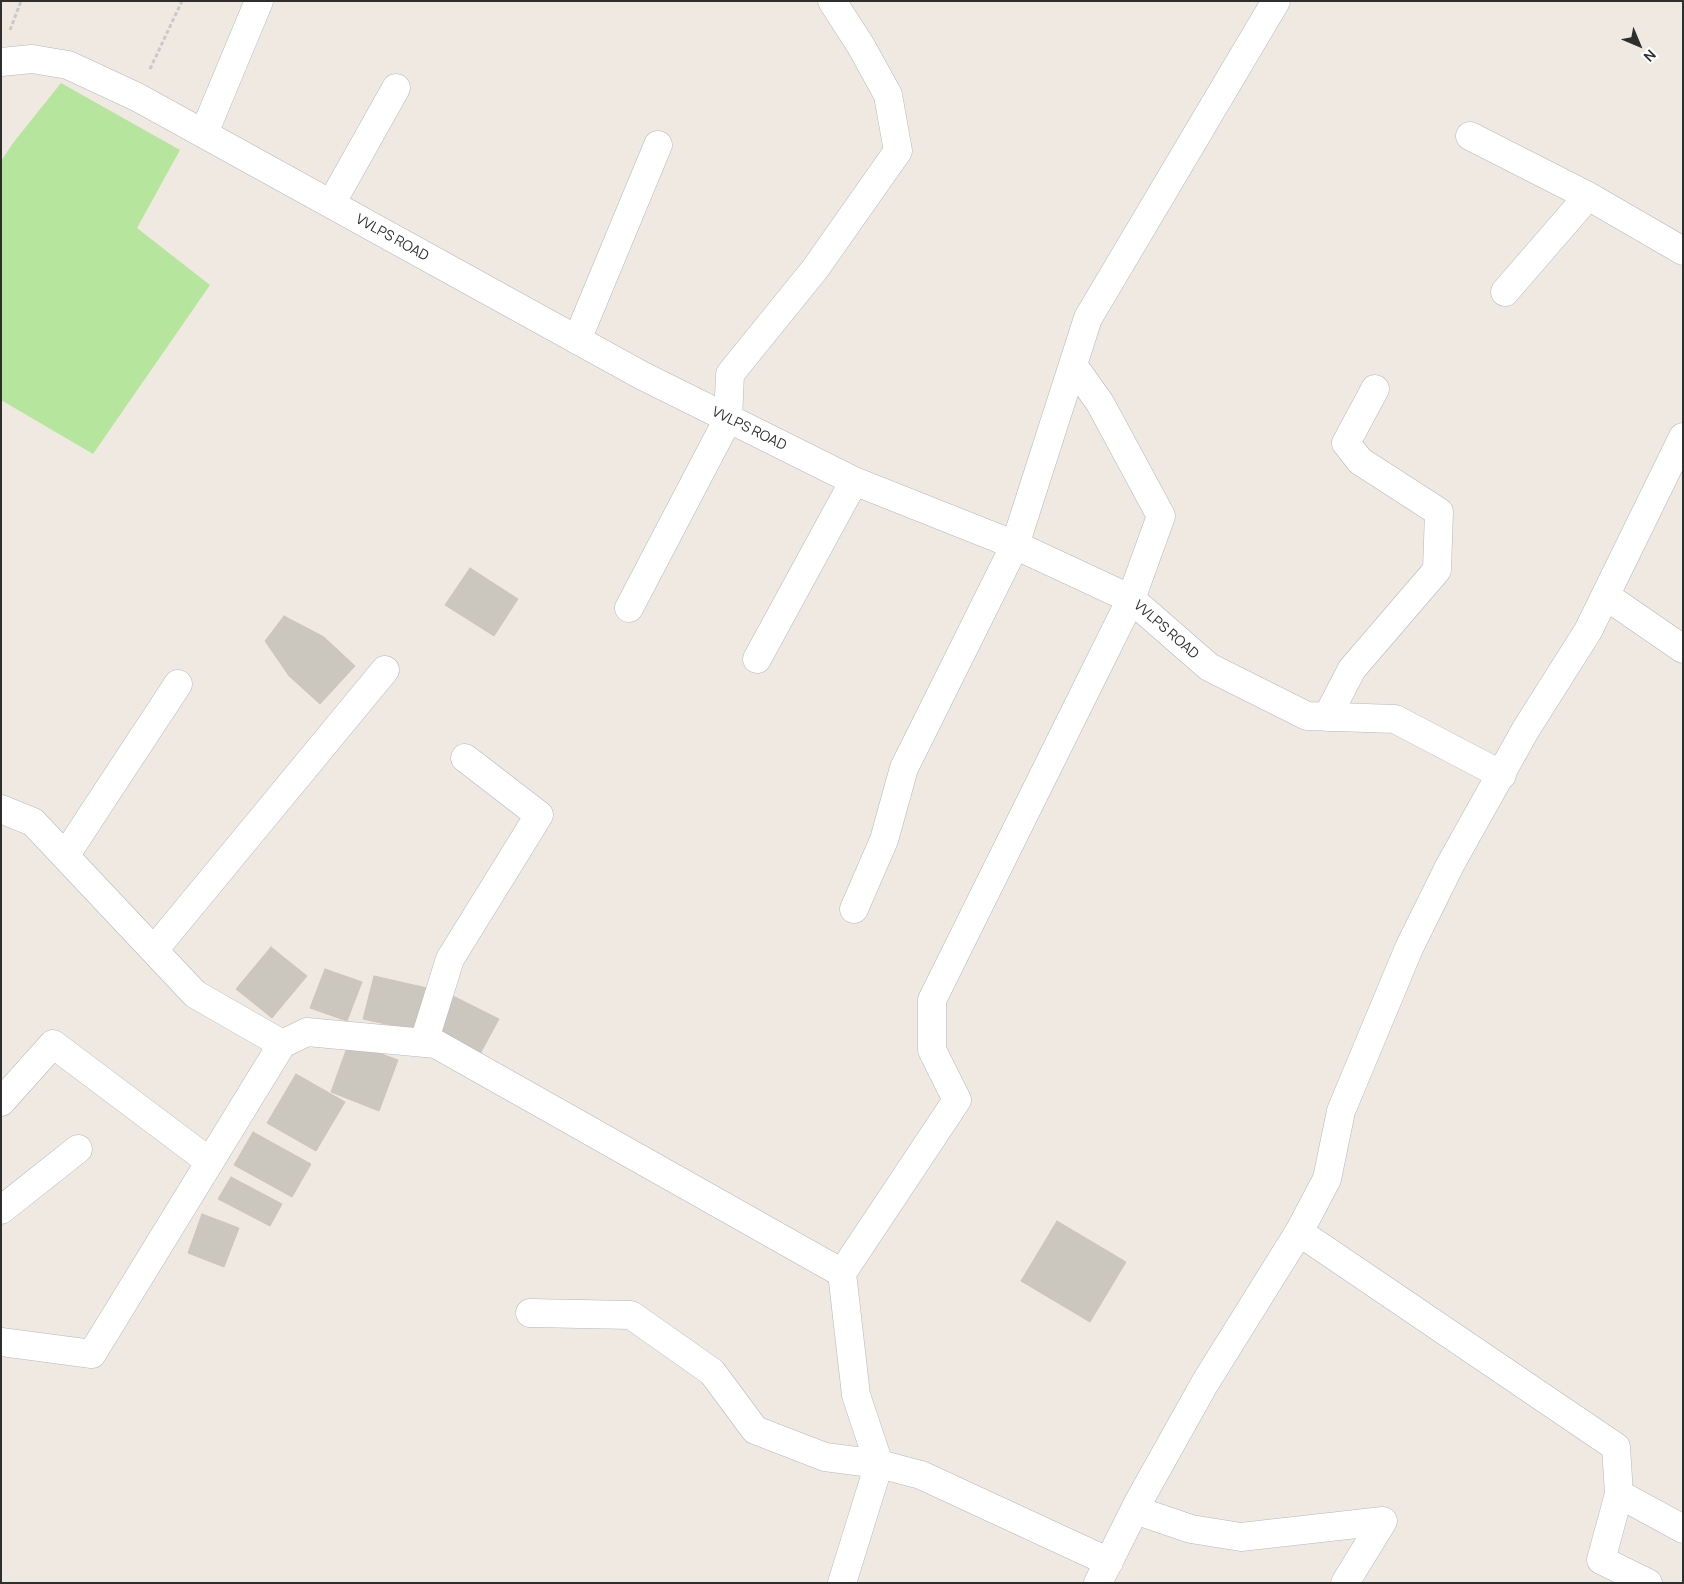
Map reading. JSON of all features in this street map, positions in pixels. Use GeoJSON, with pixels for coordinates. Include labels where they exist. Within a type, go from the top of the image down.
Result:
{"type":"FeatureCollection","features":[{"type":"Feature","properties":{"kind":"street"},"geometry":{"type":"LineString","coordinates":[[204,133],[260,1]]}},
{"type":"Feature","properties":{"kind":"street"},"geometry":{"type":"LineString","coordinates":[[629,608],[728,419],[730,374],[814,269],[898,151],[888,95],[861,46],[832,1]]}},
{"type":"Feature","properties":{"kind":"street"},"geometry":{"type":"LineString","coordinates":[[854,909],[884,840],[904,768],[1015,545],[1088,318],[1276,1]]}},
{"type":"Feature","properties":{"kind":"street","name":"VVLPS ROAD"},"geometry":{"type":"LineString","coordinates":[[1,62],[32,59],[68,64],[137,97],[641,375],[728,419],[854,481],[1015,545],[1131,599],[1209,667],[1307,716],[1395,719],[1502,775]]}},
{"type":"Feature","properties":{"kind":"street"},"geometry":{"type":"LineString","coordinates":[[331,204],[396,88]]}},
{"type":"Feature","properties":{"kind":"street"},"geometry":{"type":"LineString","coordinates":[[1470,136],[1588,196],[1683,251]]}},
{"type":"Feature","properties":{"kind":"street"},"geometry":{"type":"LineString","coordinates":[[577,340],[658,145]]}},
{"type":"Feature","properties":{"kind":"street"},"geometry":{"type":"LineString","coordinates":[[1505,292],[1588,196]]}},
{"type":"Feature","properties":{"kind":"street"},"geometry":{"type":"LineString","coordinates":[[842,1583],[879,1464],[856,1395],[842,1273],[957,1100],[932,1050],[932,1000],[1131,599],[1161,516],[1100,403],[1073,365]]}},
{"type":"Feature","properties":{"kind":"street"},"geometry":{"type":"LineString","coordinates":[[1326,716],[1352,669],[1437,570],[1439,512],[1360,461],[1346,444],[1376,388]]}},
{"type":"Feature","properties":{"kind":"street"},"geometry":{"type":"LineString","coordinates":[[530,1313],[631,1315],[712,1372],[755,1430],[825,1457],[879,1464],[921,1475],[1104,1572],[1135,1510],[1205,1383],[1300,1232],[1326,1179],[1341,1111],[1410,948],[1450,865],[1526,729],[1588,631],[1660,481],[1683,438]]}},
{"type":"Feature","properties":{"kind":"street"},"geometry":{"type":"LineString","coordinates":[[756,660],[854,481]]}},
{"type":"Feature","properties":{"kind":"street"},"geometry":{"type":"LineString","coordinates":[[1606,596],[1683,649]]}},
{"type":"Feature","properties":{"kind":"street"},"geometry":{"type":"LineString","coordinates":[[154,950],[385,670]]}},
{"type":"Feature","properties":{"kind":"street"},"geometry":{"type":"LineString","coordinates":[[65,856],[178,684]]}},
{"type":"Feature","properties":{"kind":"street"},"geometry":{"type":"LineString","coordinates":[[424,1042],[450,959],[539,815],[465,758]]}},
{"type":"Feature","properties":{"kind":"street"},"geometry":{"type":"LineString","coordinates":[[1,809],[33,822],[195,994],[282,1044]]}},
{"type":"Feature","properties":{"kind":"street"},"geometry":{"type":"LineString","coordinates":[[1,1342],[92,1354],[282,1044],[307,1032],[436,1044],[842,1273]]}},
{"type":"Feature","properties":{"kind":"street"},"geometry":{"type":"LineString","coordinates":[[1,1102],[53,1044],[210,1162]]}},
{"type":"Feature","properties":{"kind":"street"},"geometry":{"type":"LineString","coordinates":[[1,1210],[78,1149]]}},
{"type":"Feature","properties":{"kind":"street"},"geometry":{"type":"LineString","coordinates":[[1300,1232],[1616,1447],[1619,1494],[1601,1560],[1648,1583]]}},
{"type":"Feature","properties":{"kind":"street"},"geometry":{"type":"LineString","coordinates":[[1619,1494],[1683,1529]]}},
{"type":"Feature","properties":{"kind":"street"},"geometry":{"type":"LineString","coordinates":[[1135,1510],[1191,1529],[1241,1537],[1383,1521],[1344,1583]]}},
{"type":"Feature","properties":{"kind":"path"},"geometry":{"type":"LineString","coordinates":[[8,35],[21,1]]}},
{"type":"Feature","properties":{"kind":"path"},"geometry":{"type":"LineString","coordinates":[[137,97],[182,1]]}},
{"type":"Feature","properties":{"kind":"green space"},"geometry":{"type":"Polygon","coordinates":[[[61,83],[180,150],[137,228],[210,285],[93,454],[1,400],[1,161],[61,83]]]}},
{"type":"Feature","properties":{"kind":"building"},"geometry":{"type":"Polygon","coordinates":[[[470,568],[518,599],[494,636],[445,605],[470,568]]]}},
{"type":"Feature","properties":{"kind":"building"},"geometry":{"type":"Polygon","coordinates":[[[284,616],[324,637],[355,666],[320,704],[289,676],[265,641],[284,616]]]}},
{"type":"Feature","properties":{"kind":"building"},"geometry":{"type":"Polygon","coordinates":[[[271,947],[307,976],[272,1018],[236,989],[271,947]]]}},
{"type":"Feature","properties":{"kind":"building"},"geometry":{"type":"Polygon","coordinates":[[[325,969],[362,982],[347,1021],[310,1008],[325,969]]]}},
{"type":"Feature","properties":{"kind":"building"},"geometry":{"type":"Polygon","coordinates":[[[374,976],[427,988],[417,1031],[363,1019],[374,976]]]}},
{"type":"Feature","properties":{"kind":"building"},"geometry":{"type":"Polygon","coordinates":[[[451,995],[499,1019],[480,1054],[433,1030],[451,995]]]}},
{"type":"Feature","properties":{"kind":"building"},"geometry":{"type":"Polygon","coordinates":[[[349,1042],[398,1060],[379,1111],[331,1092],[349,1042]]]}},
{"type":"Feature","properties":{"kind":"building"},"geometry":{"type":"Polygon","coordinates":[[[296,1074],[345,1102],[316,1151],[267,1123],[296,1074]]]}},
{"type":"Feature","properties":{"kind":"building"},"geometry":{"type":"Polygon","coordinates":[[[253,1132],[311,1164],[292,1197],[234,1165],[253,1132]]]}},
{"type":"Feature","properties":{"kind":"building"},"geometry":{"type":"Polygon","coordinates":[[[231,1177],[282,1204],[270,1226],[218,1199],[231,1177]]]}},
{"type":"Feature","properties":{"kind":"building"},"geometry":{"type":"Polygon","coordinates":[[[202,1214],[239,1228],[224,1267],[188,1253],[202,1214]]]}},
{"type":"Feature","properties":{"kind":"building"},"geometry":{"type":"Polygon","coordinates":[[[1057,1221],[1126,1262],[1090,1322],[1021,1281],[1057,1221]]]}}]}
